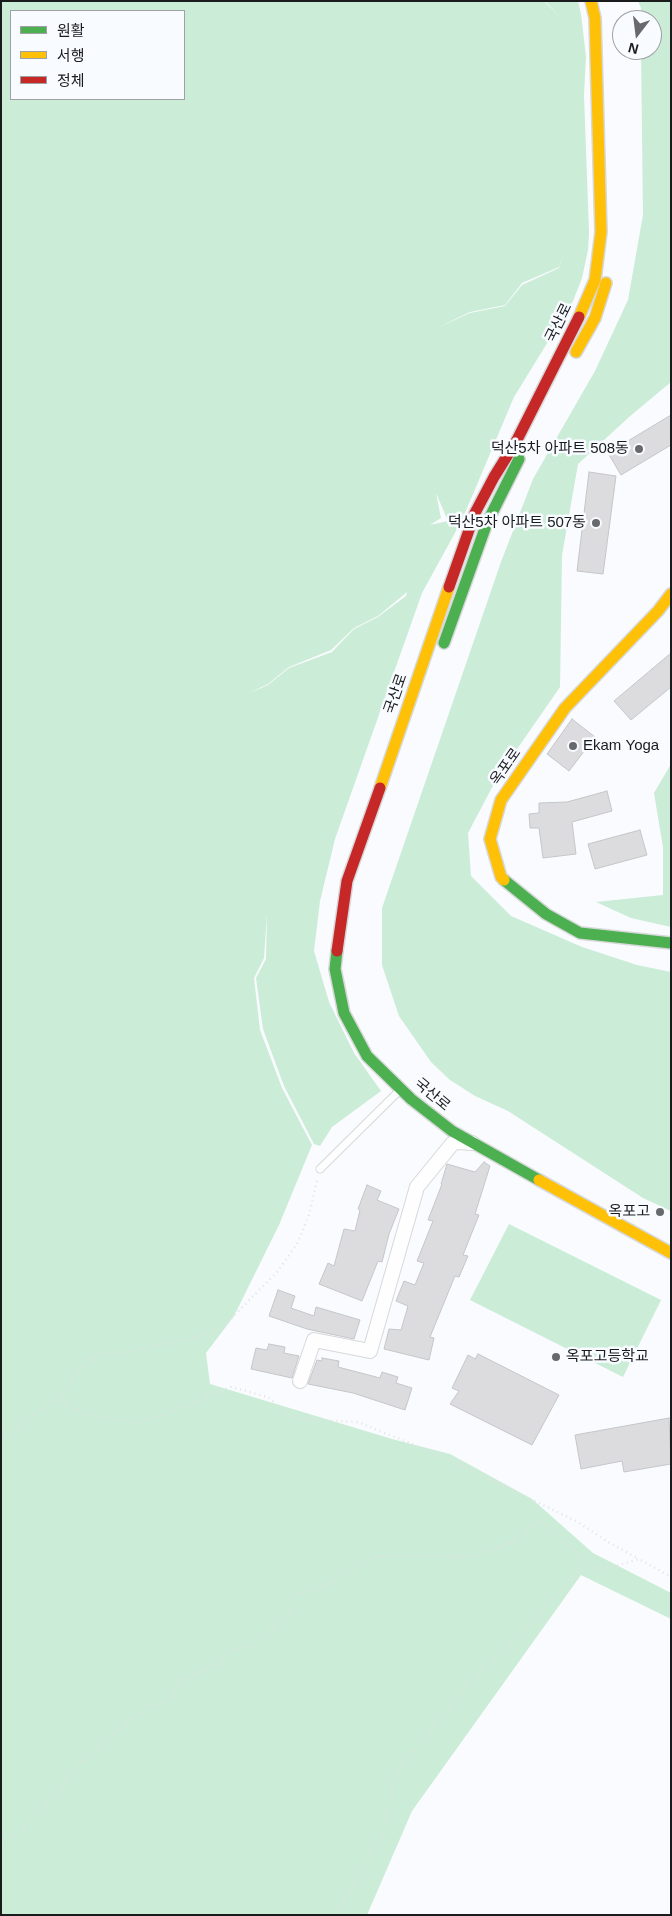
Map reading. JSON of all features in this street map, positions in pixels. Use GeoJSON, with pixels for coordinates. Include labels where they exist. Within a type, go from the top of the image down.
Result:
{"type":"FeatureCollection","features":[{"type":"Feature","properties":{"kind":"street","name":"국산로"},"geometry":{"type":"LineString","coordinates":[[591,1],[596,18],[601,232],[595,280],[581,314],[517,440],[475,513],[348,881],[340,922],[335,969],[344,1013],[367,1056],[410,1099],[444,1125],[671,1253]]}},
{"type":"Feature","properties":{"kind":"street","name":"국산로"},"geometry":{"type":"LineString","coordinates":[[572,360],[595,318],[606,288],[611,243],[606,18],[601,1]]}},
{"type":"Feature","properties":{"kind":"street"},"geometry":{"type":"LineString","coordinates":[[441,653],[487,523],[540,419]]}},
{"type":"Feature","properties":{"kind":"street","name":"옥포로"},"geometry":{"type":"LineString","coordinates":[[671,594],[658,611],[566,708],[501,800],[490,839],[501,877],[546,914],[580,933],[671,944]]}},
{"type":"Feature","properties":{"kind":"street"},"geometry":{"type":"LineString","coordinates":[[353,920],[358,885],[391,792]]}},
{"type":"Feature","properties":{"kind":"street","name":"국산로"},"geometry":{"type":"LineString","coordinates":[[388,1060],[417,1092],[461,1123],[671,1244]]}},
{"type":"Feature","properties":{"kind":"street"},"geometry":{"type":"LineString","coordinates":[[444,1125],[452,1144]]}},
{"type":"Feature","properties":{"kind":"street"},"geometry":{"type":"LineString","coordinates":[[300,1381],[314,1340],[370,1351],[417,1187],[452,1144],[463,1142],[477,1144]]}},
{"type":"Feature","properties":{"kind":"lane"},"geometry":{"type":"LineString","coordinates":[[320,1169],[401,1089]]}},
{"type":"Feature","properties":{"kind":"path"},"geometry":{"type":"LineString","coordinates":[[1,1439],[58,1397],[80,1368],[98,1356],[168,1344],[219,1331],[278,1271],[297,1244],[309,1215],[320,1169]]}},
{"type":"Feature","properties":{"kind":"path"},"geometry":{"type":"LineString","coordinates":[[58,1397],[74,1409],[105,1418],[140,1423],[186,1407],[206,1396],[231,1387],[268,1397],[287,1414],[299,1418],[358,1422],[444,1457],[576,1521],[610,1543],[671,1577]]}},
{"type":"Feature","properties":{"kind":"path"},"geometry":{"type":"LineString","coordinates":[[1,1842],[18,1834],[63,1787],[79,1763],[148,1706],[168,1701],[180,1681],[218,1664],[230,1649],[249,1647],[294,1611],[292,1595],[318,1590],[377,1556],[473,1557],[513,1542],[540,1520],[585,1562],[603,1570],[639,1559]]}},
{"type":"Feature","properties":{"kind":"path"},"geometry":{"type":"LineString","coordinates":[[335,1915],[338,1907],[381,1841],[397,1772],[464,1689],[532,1622],[585,1562]]}},
{"type":"Feature","properties":{"kind":"green space"},"geometry":{"type":"Polygon","coordinates":[[[1,1],[544,1],[562,19],[545,1],[578,1],[581,14],[586,57],[584,95],[589,233],[588,250],[582,278],[573,301],[514,397],[462,520],[422,593],[335,839],[320,901],[314,951],[329,1002],[354,1053],[381,1091],[332,1127],[320,1146],[314,1144],[284,1086],[263,1029],[256,978],[266,959],[267,913],[264,958],[254,978],[260,1030],[282,1088],[312,1145],[279,1225],[234,1316],[206,1353],[210,1384],[392,1439],[450,1454],[532,1499],[593,1553],[671,1593],[671,1619],[581,1575],[412,1811],[367,1915],[1,1915],[1,1]],[[564,252],[559,267],[522,283],[505,305],[470,312],[435,329],[470,313],[505,306],[522,285],[559,268],[564,252]],[[436,493],[441,518],[430,525],[448,521],[436,493]],[[407,592],[378,616],[354,628],[331,650],[289,667],[268,684],[245,695],[268,685],[289,668],[332,652],[354,629],[378,617],[406,596],[407,592]]]}},
{"type":"Feature","properties":{"kind":"green space"},"geometry":{"type":"Polygon","coordinates":[[[638,1],[671,1],[671,382],[629,417],[578,464],[562,555],[560,687],[497,778],[468,833],[471,876],[511,916],[582,947],[637,965],[671,972],[671,1211],[643,1198],[508,1111],[475,1096],[450,1080],[431,1062],[399,1016],[382,965],[382,908],[501,562],[533,479],[595,371],[628,300],[643,215],[641,60],[662,60],[662,10],[641,10],[638,1]]]}},
{"type":"Feature","properties":{"kind":"green space"},"geometry":{"type":"Polygon","coordinates":[[[671,764],[671,927],[631,918],[596,902],[663,895],[663,847],[654,793],[671,764]]]}},
{"type":"Feature","properties":{"kind":"green space"},"geometry":{"type":"Polygon","coordinates":[[[509,1224],[661,1300],[623,1377],[470,1300],[509,1224]]]}},
{"type":"Feature","properties":{"kind":"building","name":"덕산5차 아파트 508동"},"geometry":{"type":"Polygon","coordinates":[[[671,415],[671,445],[621,475],[608,453],[671,415]]]}},
{"type":"Feature","properties":{"kind":"building","name":"덕산5차 아파트 507동"},"geometry":{"type":"Polygon","coordinates":[[[589,472],[616,476],[603,574],[577,571],[589,472]]]}},
{"type":"Feature","properties":{"kind":"building"},"geometry":{"type":"Polygon","coordinates":[[[671,653],[671,687],[631,720],[614,701],[671,653]]]}},
{"type":"Feature","properties":{"kind":"building"},"geometry":{"type":"Polygon","coordinates":[[[572,719],[595,737],[569,771],[547,754],[572,719]]]}},
{"type":"Feature","properties":{"kind":"building"},"geometry":{"type":"Polygon","coordinates":[[[607,791],[612,811],[572,822],[576,854],[543,858],[539,828],[530,828],[529,814],[539,813],[539,803],[567,802],[607,791]]]}},
{"type":"Feature","properties":{"kind":"building"},"geometry":{"type":"Polygon","coordinates":[[[640,830],[647,855],[595,869],[588,844],[640,830]]]}},
{"type":"Feature","properties":{"kind":"building"},"geometry":{"type":"Polygon","coordinates":[[[484,1162],[490,1166],[475,1214],[479,1215],[463,1255],[468,1256],[459,1277],[455,1276],[430,1337],[434,1338],[429,1360],[384,1349],[389,1329],[401,1330],[408,1306],[396,1301],[404,1281],[415,1285],[424,1263],[417,1261],[433,1221],[428,1220],[442,1184],[447,1164],[475,1172],[484,1162]]]}},
{"type":"Feature","properties":{"kind":"building"},"geometry":{"type":"Polygon","coordinates":[[[367,1185],[381,1191],[377,1200],[399,1209],[389,1234],[382,1262],[378,1261],[362,1301],[319,1284],[328,1263],[334,1266],[344,1229],[355,1231],[360,1210],[358,1209],[367,1185]]]}},
{"type":"Feature","properties":{"kind":"building"},"geometry":{"type":"Polygon","coordinates":[[[278,1290],[295,1296],[291,1308],[314,1316],[316,1307],[360,1320],[354,1339],[307,1329],[269,1316],[278,1290]]]}},
{"type":"Feature","properties":{"kind":"building"},"geometry":{"type":"Polygon","coordinates":[[[269,1344],[285,1347],[284,1353],[299,1356],[292,1378],[251,1369],[256,1348],[267,1350],[269,1344]]]}},
{"type":"Feature","properties":{"kind":"building"},"geometry":{"type":"Polygon","coordinates":[[[478,1354],[559,1395],[532,1445],[450,1404],[459,1391],[452,1388],[468,1355],[475,1359],[478,1354]]]}},
{"type":"Feature","properties":{"kind":"building"},"geometry":{"type":"Polygon","coordinates":[[[322,1358],[339,1361],[338,1367],[380,1378],[382,1372],[398,1377],[396,1383],[412,1388],[405,1410],[353,1393],[308,1384],[317,1360],[322,1361],[322,1358]]]}},
{"type":"Feature","properties":{"kind":"building"},"geometry":{"type":"Polygon","coordinates":[[[669,1418],[671,1464],[624,1472],[622,1461],[581,1469],[575,1435],[669,1418]]]}},
{"type":"Feature","properties":{"kind":"traffic: fast"},"geometry":{"type":"LineString","coordinates":[[444,643],[487,523],[519,459]]}},
{"type":"Feature","properties":{"kind":"traffic: fast"},"geometry":{"type":"LineString","coordinates":[[504,880],[546,914],[580,933],[671,943]]}},
{"type":"Feature","properties":{"kind":"traffic: fast"},"geometry":{"type":"LineString","coordinates":[[337,951],[335,969],[344,1013],[367,1056],[411,1099],[452,1131],[539,1180]]}},
{"type":"Feature","properties":{"kind":"traffic: slow"},"geometry":{"type":"LineString","coordinates":[[579,317],[595,280],[601,232],[595,18],[591,1]]}},
{"type":"Feature","properties":{"kind":"traffic: slow"},"geometry":{"type":"LineString","coordinates":[[576,352],[595,318],[606,283]]}},
{"type":"Feature","properties":{"kind":"traffic: slow"},"geometry":{"type":"LineString","coordinates":[[380,788],[449,587]]}},
{"type":"Feature","properties":{"kind":"traffic: slow"},"geometry":{"type":"LineString","coordinates":[[504,880],[501,877],[490,839],[501,800],[565,708],[658,611],[671,594]]}},
{"type":"Feature","properties":{"kind":"traffic: slow"},"geometry":{"type":"LineString","coordinates":[[539,1180],[671,1253]]}},
{"type":"Feature","properties":{"kind":"traffic: jam"},"geometry":{"type":"LineString","coordinates":[[449,587],[475,513],[517,440],[579,317]]}},
{"type":"Feature","properties":{"kind":"traffic: jam"},"geometry":{"type":"LineString","coordinates":[[337,951],[347,881],[380,788]]}},
{"type":"Feature","properties":{"kind":"place","name":"덕산5차 아파트 508동"},"geometry":{"type":"Point","coordinates":[639,449]}},
{"type":"Feature","properties":{"kind":"place","name":"덕산5차 아파트 507동"},"geometry":{"type":"Point","coordinates":[596,523]}},
{"type":"Feature","properties":{"kind":"place","name":"Ekam Yoga"},"geometry":{"type":"Point","coordinates":[573,746]}},
{"type":"Feature","properties":{"kind":"place","name":"옥포고"},"geometry":{"type":"Point","coordinates":[660,1212]}},
{"type":"Feature","properties":{"kind":"place","name":"옥포고등학교"},"geometry":{"type":"Point","coordinates":[556,1357]}}]}
